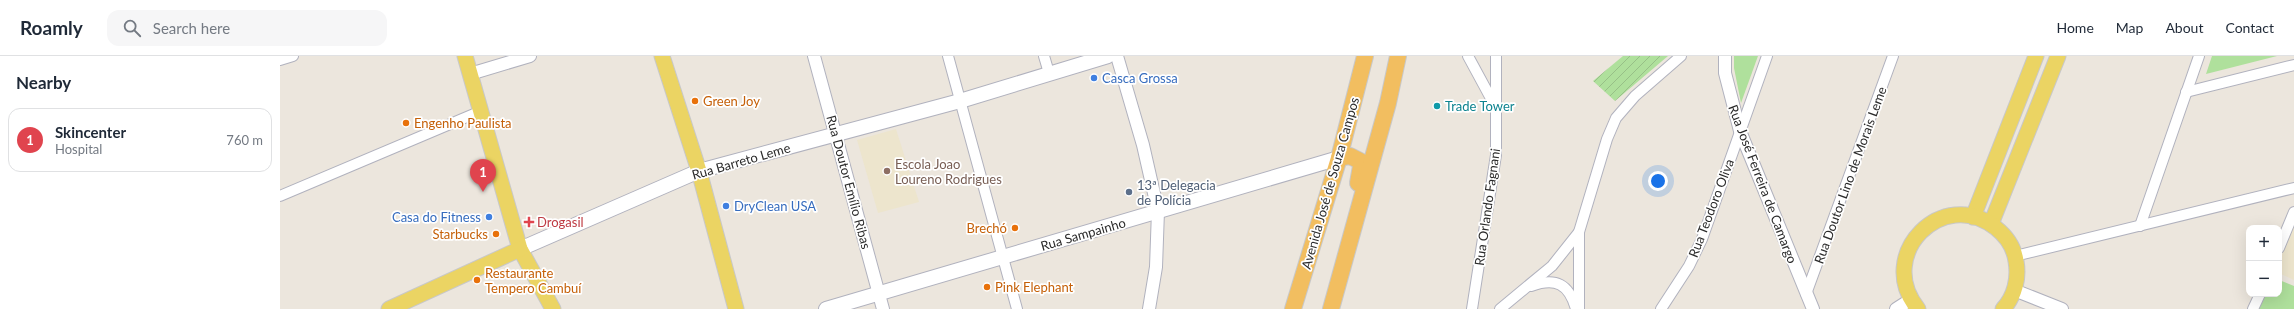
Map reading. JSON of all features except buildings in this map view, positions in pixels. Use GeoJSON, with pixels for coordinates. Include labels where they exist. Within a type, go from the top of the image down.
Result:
{"type":"FeatureCollection","features":[{"type":"Feature","properties":{"kind":"highway","name":"Avenida José de Souza Campos"},"geometry":{"type":"LineString","coordinates":[[1293,309],[1339,158],[1365,56]]}},
{"type":"Feature","properties":{"kind":"highway"},"geometry":{"type":"LineString","coordinates":[[1331,309],[1388,104],[1398,56]]}},
{"type":"Feature","properties":{"kind":"highway"},"geometry":{"type":"LineString","coordinates":[[1339,158],[1356,158],[1361,166],[1348,248]]}},
{"type":"Feature","properties":{"kind":"main road"},"geometry":{"type":"LineString","coordinates":[[465,56],[520,249],[553,309]]}},
{"type":"Feature","properties":{"kind":"main road"},"geometry":{"type":"LineString","coordinates":[[662,56],[699,171],[736,309]]}},
{"type":"Feature","properties":{"kind":"main road","name":"Rua Barreto Leme"},"geometry":{"type":"LineString","coordinates":[[389,309],[520,249],[699,171],[960,101],[1108,56]]}},
{"type":"Feature","properties":{"kind":"main road"},"geometry":{"type":"LineString","coordinates":[[1973,217],[2036,56]]}},
{"type":"Feature","properties":{"kind":"main road"},"geometry":{"type":"LineString","coordinates":[[1991,224],[2058,56]]}},
{"type":"Feature","properties":{"kind":"main road","name":"Rua Sampainho"},"geometry":{"type":"LineString","coordinates":[[826,309],[1339,158]]}},
{"type":"Feature","properties":{"kind":"main road"},"geometry":{"type":"LineString","coordinates":[[1914,304],[1904,276],[1904,263],[1909,246],[1921,231],[1936,220],[1954,215],[1973,217],[1991,224],[2002,233],[2015,256],[2017,273],[2014,290],[2003,309]]}},
{"type":"Feature","properties":{"kind":"street"},"geometry":{"type":"LineString","coordinates":[[280,60],[293,56]]}},
{"type":"Feature","properties":{"kind":"street"},"geometry":{"type":"LineString","coordinates":[[470,74],[530,56]]}},
{"type":"Feature","properties":{"kind":"street","name":"Rua Doutor Emílio Ribas"},"geometry":{"type":"LineString","coordinates":[[814,56],[883,309]]}},
{"type":"Feature","properties":{"kind":"street"},"geometry":{"type":"LineString","coordinates":[[948,56],[1017,309]]}},
{"type":"Feature","properties":{"kind":"street"},"geometry":{"type":"LineString","coordinates":[[1044,56],[1049,73]]}},
{"type":"Feature","properties":{"kind":"street"},"geometry":{"type":"LineString","coordinates":[[1117,56],[1143,145],[1158,212],[1156,268],[1149,309]]}},
{"type":"Feature","properties":{"kind":"street"},"geometry":{"type":"LineString","coordinates":[[1468,56],[1496,108]]}},
{"type":"Feature","properties":{"kind":"street","name":"Rua Orlando Fagnani"},"geometry":{"type":"LineString","coordinates":[[1472,309],[1496,155],[1496,56]]}},
{"type":"Feature","properties":{"kind":"street"},"geometry":{"type":"LineString","coordinates":[[1579,309],[1579,232],[1607,139],[1616,118],[1636,96],[1681,56]]}},
{"type":"Feature","properties":{"kind":"street","name":"Rua José Ferreira de Camargo"},"geometry":{"type":"LineString","coordinates":[[1725,56],[1725,73],[1740,131],[1812,308]]}},
{"type":"Feature","properties":{"kind":"street","name":"Rua Teodoro Oliva"},"geometry":{"type":"LineString","coordinates":[[1661,309],[1689,266],[1702,238],[1767,56]]}},
{"type":"Feature","properties":{"kind":"street","name":"Rua Doutor Lino de Morais Leme"},"geometry":{"type":"LineString","coordinates":[[1806,294],[1893,56]]}},
{"type":"Feature","properties":{"kind":"street"},"geometry":{"type":"LineString","coordinates":[[2140,226],[2199,56]]}},
{"type":"Feature","properties":{"kind":"street"},"geometry":{"type":"LineString","coordinates":[[2186,92],[2294,65]]}},
{"type":"Feature","properties":{"kind":"street"},"geometry":{"type":"LineString","coordinates":[[280,196],[481,111]]}},
{"type":"Feature","properties":{"kind":"street"},"geometry":{"type":"LineString","coordinates":[[2015,256],[2294,188]]}},
{"type":"Feature","properties":{"kind":"street"},"geometry":{"type":"LineString","coordinates":[[2282,241],[2294,212]]}},
{"type":"Feature","properties":{"kind":"street"},"geometry":{"type":"LineString","coordinates":[[1500,309],[1552,266],[1579,232]]}},
{"type":"Feature","properties":{"kind":"street"},"geometry":{"type":"LineString","coordinates":[[1526,288],[1543,282],[1557,283],[1568,290],[1576,309]]}},
{"type":"Feature","properties":{"kind":"street"},"geometry":{"type":"LineString","coordinates":[[2014,290],[2062,309]]}},
{"type":"Feature","properties":{"kind":"street"},"geometry":{"type":"LineString","coordinates":[[2254,309],[2259,297]]}},
{"type":"Feature","properties":{"kind":"street"},"geometry":{"type":"LineString","coordinates":[[1896,309],[1914,304]]}},
{"type":"Feature","properties":{"kind":"shaded area","name":"Escola Joao Loureno Rodrigues"},"geometry":{"type":"Polygon","coordinates":[[[896,129],[919,202],[878,213],[857,140],[896,129]]]}},
{"type":"Feature","properties":{"kind":"shaded area"},"geometry":{"type":"Polygon","coordinates":[[[2294,226],[2294,280],[2282,274],[2282,255],[2294,226]]]}},
{"type":"Feature","properties":{"kind":"green space"},"geometry":{"type":"Polygon","coordinates":[[[1623,56],[1668,56],[1615,101],[1593,81],[1623,56]]]}},
{"type":"Feature","properties":{"kind":"green space"},"geometry":{"type":"Polygon","coordinates":[[[1734,56],[1758,56],[1741,103],[1734,68],[1734,56]]]}},
{"type":"Feature","properties":{"kind":"green space"},"geometry":{"type":"Polygon","coordinates":[[[2212,56],[2277,56],[2206,74],[2212,56]]]}},
{"type":"Feature","properties":{"kind":"green space"},"geometry":{"type":"Polygon","coordinates":[[[2282,281],[2294,286],[2294,309],[2259,309],[2264,297],[2282,297],[2282,281]]]}},
{"type":"Feature","properties":{"kind":"place","name":"Casca Grossa"},"geometry":{"type":"Point","coordinates":[1094,78]}},
{"type":"Feature","properties":{"kind":"place","name":"Green Joy"},"geometry":{"type":"Point","coordinates":[695,101]}},
{"type":"Feature","properties":{"kind":"place","name":"Trade Tower"},"geometry":{"type":"Point","coordinates":[1437,106]}},
{"type":"Feature","properties":{"kind":"place","name":"Engenho Paulista"},"geometry":{"type":"Point","coordinates":[406,123]}},
{"type":"Feature","properties":{"kind":"place","name":"Escola Joao Loureno Rodrigues"},"geometry":{"type":"Point","coordinates":[887,171]}},
{"type":"Feature","properties":{"kind":"place","name":"Skincenter"},"geometry":{"type":"Point","coordinates":[483,192]}},
{"type":"Feature","properties":{"kind":"place","name":"13ª Delegacia de Polícia"},"geometry":{"type":"Point","coordinates":[1129,192]}},
{"type":"Feature","properties":{"kind":"place","name":"DryClean USA"},"geometry":{"type":"Point","coordinates":[726,206]}},
{"type":"Feature","properties":{"kind":"place","name":"Casa do Fitness"},"geometry":{"type":"Point","coordinates":[489,217]}},
{"type":"Feature","properties":{"kind":"place","name":"Drogasil"},"geometry":{"type":"Point","coordinates":[529,222]}},
{"type":"Feature","properties":{"kind":"place","name":"Brechó"},"geometry":{"type":"Point","coordinates":[1015,228]}},
{"type":"Feature","properties":{"kind":"place","name":"Starbucks"},"geometry":{"type":"Point","coordinates":[496,234]}},
{"type":"Feature","properties":{"kind":"place","name":"Restaurante Tempero Cambuí"},"geometry":{"type":"Point","coordinates":[477,280]}},
{"type":"Feature","properties":{"kind":"place","name":"Pink Elephant"},"geometry":{"type":"Point","coordinates":[987,287]}}]}
